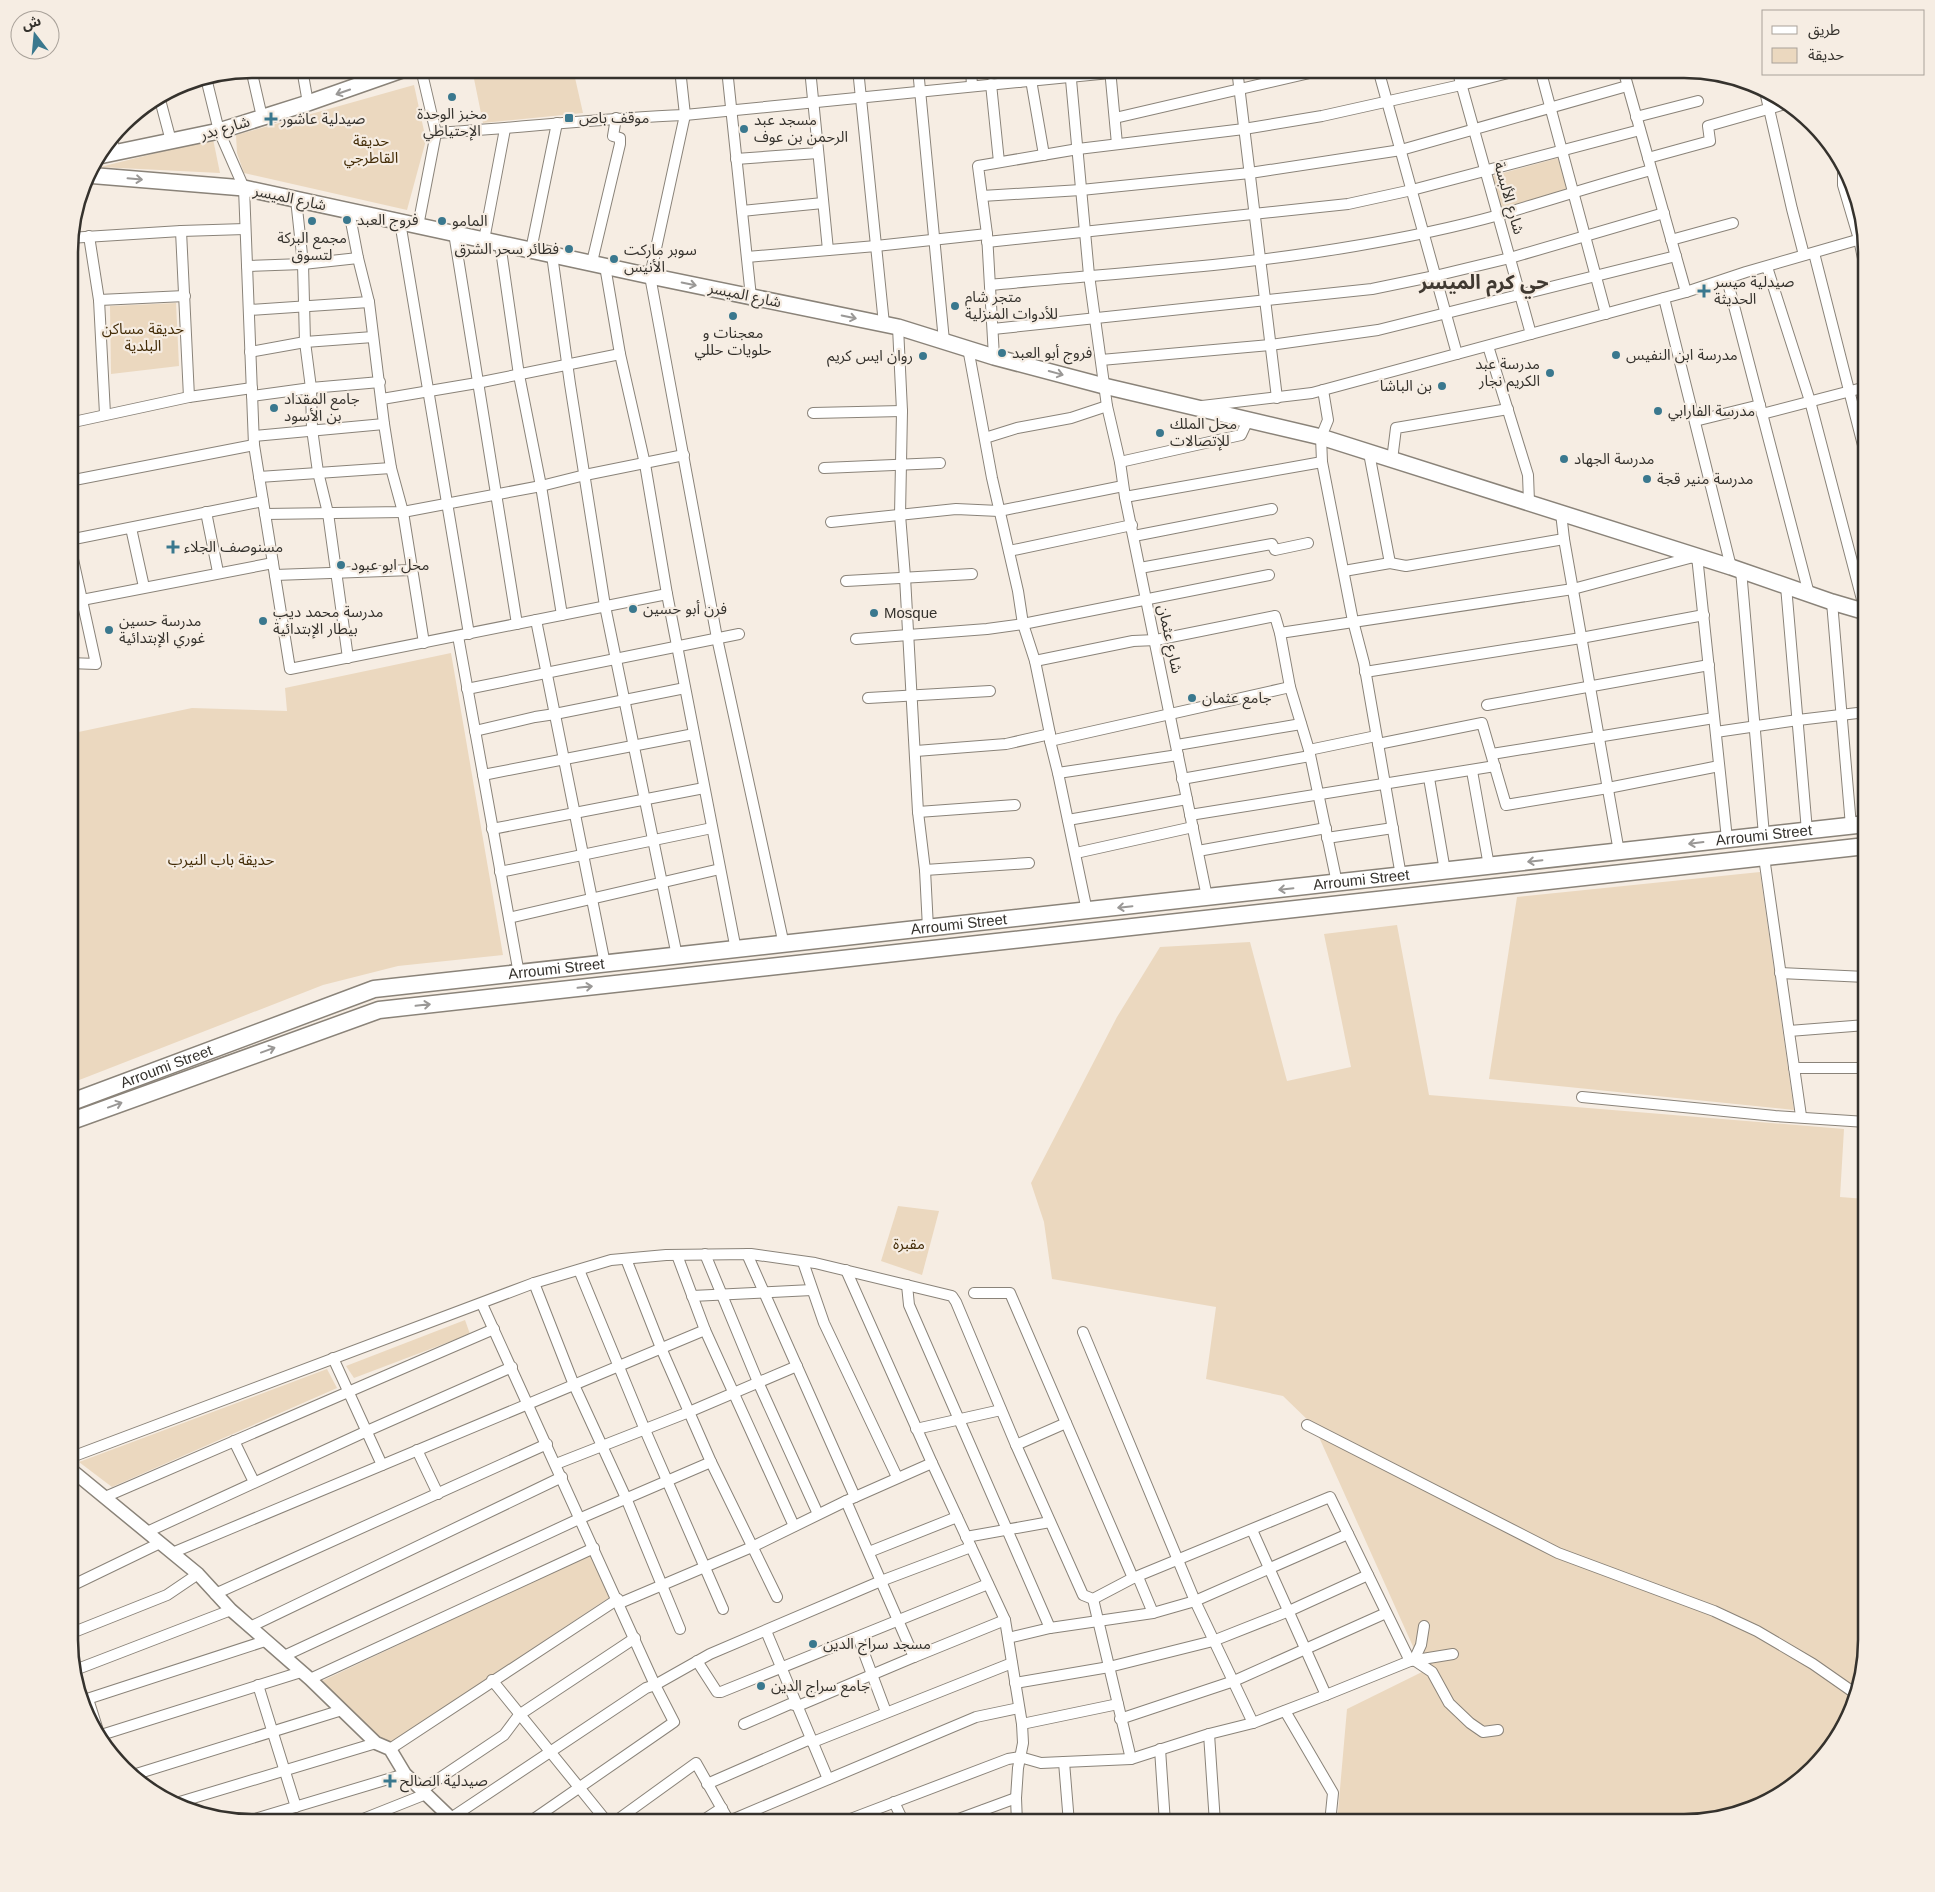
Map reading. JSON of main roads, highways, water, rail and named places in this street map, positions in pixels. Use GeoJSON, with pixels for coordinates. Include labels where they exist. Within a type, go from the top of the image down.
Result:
{"type":"FeatureCollection","features":[{"type":"Feature","properties":{"kind":"main road","name":"شارع بدر"},"geometry":{"type":"LineString","coordinates":[[113,146],[171,142],[219,131],[308,103],[361,78]]}},
{"type":"Feature","properties":{"kind":"main road","name":"شارع الميسر"},"geometry":{"type":"LineString","coordinates":[[94,176],[244,188],[650,276],[891,325],[994,357],[1104,386],[1321,438],[1369,452],[1736,568],[1832,602],[1858,609]]}},
{"type":"Feature","properties":{"kind":"main road","name":"Arroumi Street"},"geometry":{"type":"LineString","coordinates":[[78,1100],[374,990],[1858,825]]}},
{"type":"Feature","properties":{"kind":"main road","name":"Arroumi Street"},"geometry":{"type":"LineString","coordinates":[[78,1119],[379,1010],[1858,847]]}},
{"type":"Feature","properties":{"kind":"place","name":"مخبز الوحدة الإحتياطي"},"geometry":{"type":"Point","coordinates":[452,97]}},
{"type":"Feature","properties":{"kind":"place","name":"موقف باص"},"geometry":{"type":"Point","coordinates":[569,118]}},
{"type":"Feature","properties":{"kind":"place","name":"صيدلية عاشور"},"geometry":{"type":"Point","coordinates":[271,119]}},
{"type":"Feature","properties":{"kind":"place","name":"مسجد عبد الرحمن بن عوف"},"geometry":{"type":"Point","coordinates":[744,129]}},
{"type":"Feature","properties":{"kind":"place","name":"فروج العبد"},"geometry":{"type":"Point","coordinates":[347,220]}},
{"type":"Feature","properties":{"kind":"place","name":"مجمع البركة لتسوق"},"geometry":{"type":"Point","coordinates":[312,221]}},
{"type":"Feature","properties":{"kind":"place","name":"المامو"},"geometry":{"type":"Point","coordinates":[442,221]}},
{"type":"Feature","properties":{"kind":"place","name":"فطائر سحر الشرق"},"geometry":{"type":"Point","coordinates":[569,249]}},
{"type":"Feature","properties":{"kind":"place","name":"سوبر ماركت الأنيس"},"geometry":{"type":"Point","coordinates":[614,259]}},
{"type":"Feature","properties":{"kind":"place","name":"صيدلية ميسر الحديثة"},"geometry":{"type":"Point","coordinates":[1704,291]}},
{"type":"Feature","properties":{"kind":"place","name":"متجر شام للأدوات المنزلية"},"geometry":{"type":"Point","coordinates":[955,306]}},
{"type":"Feature","properties":{"kind":"place","name":"معجنات و حلويات حللي"},"geometry":{"type":"Point","coordinates":[733,316]}},
{"type":"Feature","properties":{"kind":"place","name":"فروج أبو العبد"},"geometry":{"type":"Point","coordinates":[1002,353]}},
{"type":"Feature","properties":{"kind":"place","name":"مدرسة ابن النفيس"},"geometry":{"type":"Point","coordinates":[1616,355]}},
{"type":"Feature","properties":{"kind":"place","name":"روان ايس كريم"},"geometry":{"type":"Point","coordinates":[923,356]}},
{"type":"Feature","properties":{"kind":"place","name":"مدرسة عبد الكريم نجار"},"geometry":{"type":"Point","coordinates":[1550,373]}},
{"type":"Feature","properties":{"kind":"place","name":"بن الباشا"},"geometry":{"type":"Point","coordinates":[1442,386]}},
{"type":"Feature","properties":{"kind":"place","name":"جامع المقداد بن الأسود"},"geometry":{"type":"Point","coordinates":[274,408]}},
{"type":"Feature","properties":{"kind":"place","name":"مدرسة الفارابي"},"geometry":{"type":"Point","coordinates":[1658,411]}},
{"type":"Feature","properties":{"kind":"place","name":"محل الملك للإتصالات"},"geometry":{"type":"Point","coordinates":[1160,433]}},
{"type":"Feature","properties":{"kind":"place","name":"مدرسة الجهاد"},"geometry":{"type":"Point","coordinates":[1564,459]}},
{"type":"Feature","properties":{"kind":"place","name":"مدرسة منير قجة"},"geometry":{"type":"Point","coordinates":[1647,479]}},
{"type":"Feature","properties":{"kind":"place","name":"مسنوصف الجلاء"},"geometry":{"type":"Point","coordinates":[173,547]}},
{"type":"Feature","properties":{"kind":"place","name":"محل ابو عبود"},"geometry":{"type":"Point","coordinates":[341,565]}},
{"type":"Feature","properties":{"kind":"place","name":"فرن أبو حسين"},"geometry":{"type":"Point","coordinates":[633,609]}},
{"type":"Feature","properties":{"kind":"place","name":"Mosque"},"geometry":{"type":"Point","coordinates":[874,613]}},
{"type":"Feature","properties":{"kind":"place","name":"مدرسة محمد ديب بيطار الإبتدائية"},"geometry":{"type":"Point","coordinates":[263,621]}},
{"type":"Feature","properties":{"kind":"place","name":"مدرسة حسين غوري الإبتدائية"},"geometry":{"type":"Point","coordinates":[109,630]}},
{"type":"Feature","properties":{"kind":"place","name":"جامع عثمان"},"geometry":{"type":"Point","coordinates":[1192,698]}},
{"type":"Feature","properties":{"kind":"place","name":"مسجد سراج الدين"},"geometry":{"type":"Point","coordinates":[813,1644]}},
{"type":"Feature","properties":{"kind":"place","name":"جامع سراج الدين"},"geometry":{"type":"Point","coordinates":[761,1686]}},
{"type":"Feature","properties":{"kind":"place","name":"صيدلية الصالح"},"geometry":{"type":"Point","coordinates":[390,1781]}},
{"type":"Feature","properties":{"kind":"district","name":"حي كرم الميسر"},"geometry":{"type":"Point","coordinates":[1484,282]}},
{"type":"Feature","properties":{"kind":"park label","name":"حديقة القاطرجي"},"geometry":{"type":"Point","coordinates":[371,150]}},
{"type":"Feature","properties":{"kind":"park label","name":"حديقة مساكن البلدية"},"geometry":{"type":"Point","coordinates":[143,338]}},
{"type":"Feature","properties":{"kind":"park label","name":"حديقة باب النيرب"},"geometry":{"type":"Point","coordinates":[221,860]}},
{"type":"Feature","properties":{"kind":"park label","name":"مقبرة"},"geometry":{"type":"Point","coordinates":[909,1244]}}]}
